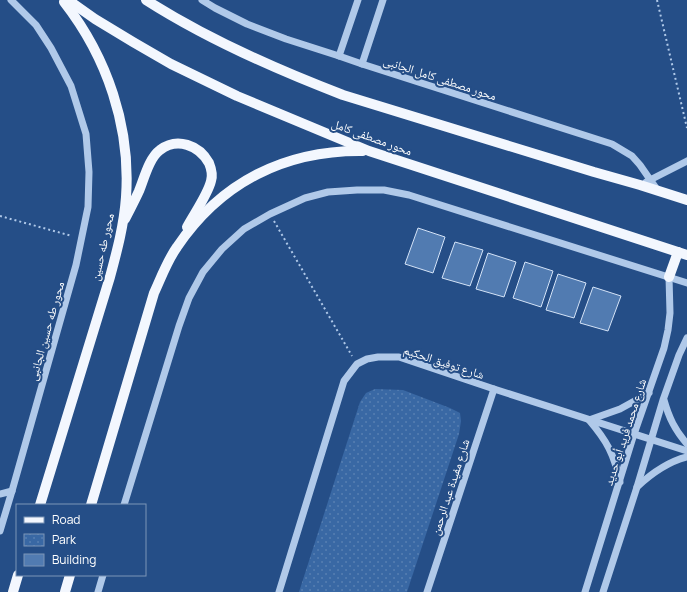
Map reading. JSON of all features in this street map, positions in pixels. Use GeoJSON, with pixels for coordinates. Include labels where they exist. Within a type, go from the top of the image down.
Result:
{"type":"FeatureCollection","features":[{"type":"Feature","properties":{"kind":"main road","name":"محور طه حسين"},"geometry":{"type":"LineString","coordinates":[[40,504],[110,278],[117,251],[126,197],[124,142],[112,88],[90,38],[63,0]]}},
{"type":"Feature","properties":{"kind":"main road","name":"محور مصطفى كامل"},"geometry":{"type":"LineString","coordinates":[[68,0],[133,42],[204,80],[244,99],[369,151],[682,253]]}},
{"type":"Feature","properties":{"kind":"main road"},"geometry":{"type":"LineString","coordinates":[[146,0],[188,25],[264,63],[343,94],[687,200]]}},
{"type":"Feature","properties":{"kind":"main road"},"geometry":{"type":"LineString","coordinates":[[91,504],[154,294],[164,270],[207,192],[212,180],[211,167],[205,156],[195,147],[183,144],[170,145],[159,151],[151,161],[138,193],[122,224]]}},
{"type":"Feature","properties":{"kind":"main road"},"geometry":{"type":"LineString","coordinates":[[176,248],[191,228],[208,210],[227,193],[248,179],[294,159],[344,151],[369,151]]}},
{"type":"Feature","properties":{"kind":"main road"},"geometry":{"type":"LineString","coordinates":[[669,277],[682,253]]}},
{"type":"Feature","properties":{"kind":"main road"},"geometry":{"type":"LineString","coordinates":[[13,592],[18,576]]}},
{"type":"Feature","properties":{"kind":"main road"},"geometry":{"type":"LineString","coordinates":[[65,592],[70,576]]}},
{"type":"Feature","properties":{"kind":"street","name":"محور طه حسين الجانبى"},"geometry":{"type":"LineString","coordinates":[[0,531],[76,265],[88,207],[89,172],[86,134],[71,86],[51,48],[36,25],[11,0]]}},
{"type":"Feature","properties":{"kind":"street","name":"محور مصطفى كامل الجانبى"},"geometry":{"type":"LineString","coordinates":[[202,0],[247,24],[286,40],[612,144],[632,156],[640,164],[658,191]]}},
{"type":"Feature","properties":{"kind":"street"},"geometry":{"type":"LineString","coordinates":[[339,56],[358,0]]}},
{"type":"Feature","properties":{"kind":"street"},"geometry":{"type":"LineString","coordinates":[[362,64],[383,0]]}},
{"type":"Feature","properties":{"kind":"street"},"geometry":{"type":"LineString","coordinates":[[640,185],[687,161]]}},
{"type":"Feature","properties":{"kind":"street"},"geometry":{"type":"LineString","coordinates":[[124,504],[189,298],[203,272],[222,249],[244,229],[270,214],[305,198],[328,192],[357,190],[384,190],[409,195],[687,283]]}},
{"type":"Feature","properties":{"kind":"street","name":"شارع محمد فريد أبو حديد"},"geometry":{"type":"LineString","coordinates":[[585,592],[634,434],[664,348],[668,330],[670,307],[669,277]]}},
{"type":"Feature","properties":{"kind":"street"},"geometry":{"type":"LineString","coordinates":[[603,592],[664,400],[679,355],[687,338]]}},
{"type":"Feature","properties":{"kind":"street","name":"شارع توفيق الحكيم"},"geometry":{"type":"LineString","coordinates":[[357,364],[367,359],[378,357],[399,357],[494,390],[687,451]]}},
{"type":"Feature","properties":{"kind":"street"},"geometry":{"type":"LineString","coordinates":[[279,592],[344,381],[357,364]]}},
{"type":"Feature","properties":{"kind":"street","name":"شارع مفيدة عبد الرحمن"},"geometry":{"type":"LineString","coordinates":[[427,592],[494,390]]}},
{"type":"Feature","properties":{"kind":"street"},"geometry":{"type":"LineString","coordinates":[[620,482],[610,449],[601,434],[589,420],[620,408],[649,393]]}},
{"type":"Feature","properties":{"kind":"street"},"geometry":{"type":"LineString","coordinates":[[664,400],[668,416],[676,430],[687,444]]}},
{"type":"Feature","properties":{"kind":"street"},"geometry":{"type":"LineString","coordinates":[[637,487],[650,475],[665,465],[687,457]]}},
{"type":"Feature","properties":{"kind":"street"},"geometry":{"type":"LineString","coordinates":[[0,494],[12,491]]}},
{"type":"Feature","properties":{"kind":"street"},"geometry":{"type":"LineString","coordinates":[[98,592],[103,576]]}},
{"type":"Feature","properties":{"kind":"path"},"geometry":{"type":"LineString","coordinates":[[657,0],[687,128]]}},
{"type":"Feature","properties":{"kind":"path"},"geometry":{"type":"LineString","coordinates":[[270,214],[357,364]]}},
{"type":"Feature","properties":{"kind":"path"},"geometry":{"type":"LineString","coordinates":[[0,216],[82,239]]}},
{"type":"Feature","properties":{"kind":"green space"},"geometry":{"type":"Polygon","coordinates":[[[375,389],[403,390],[460,413],[461,421],[459,434],[407,592],[299,592],[360,402],[366,393],[375,389]]]}},
{"type":"Feature","properties":{"kind":"building"},"geometry":{"type":"Polygon","coordinates":[[[418,228],[445,237],[433,273],[405,264],[418,228]]]}},
{"type":"Feature","properties":{"kind":"building"},"geometry":{"type":"Polygon","coordinates":[[[455,242],[483,250],[470,286],[442,278],[455,242]]]}},
{"type":"Feature","properties":{"kind":"building"},"geometry":{"type":"Polygon","coordinates":[[[488,253],[516,262],[504,297],[476,289],[488,253]]]}},
{"type":"Feature","properties":{"kind":"building"},"geometry":{"type":"Polygon","coordinates":[[[525,262],[553,271],[541,307],[513,298],[525,262]]]}},
{"type":"Feature","properties":{"kind":"building"},"geometry":{"type":"Polygon","coordinates":[[[558,274],[586,283],[574,318],[546,310],[558,274]]]}},
{"type":"Feature","properties":{"kind":"building"},"geometry":{"type":"Polygon","coordinates":[[[593,287],[621,296],[608,331],[580,323],[593,287]]]}}]}
